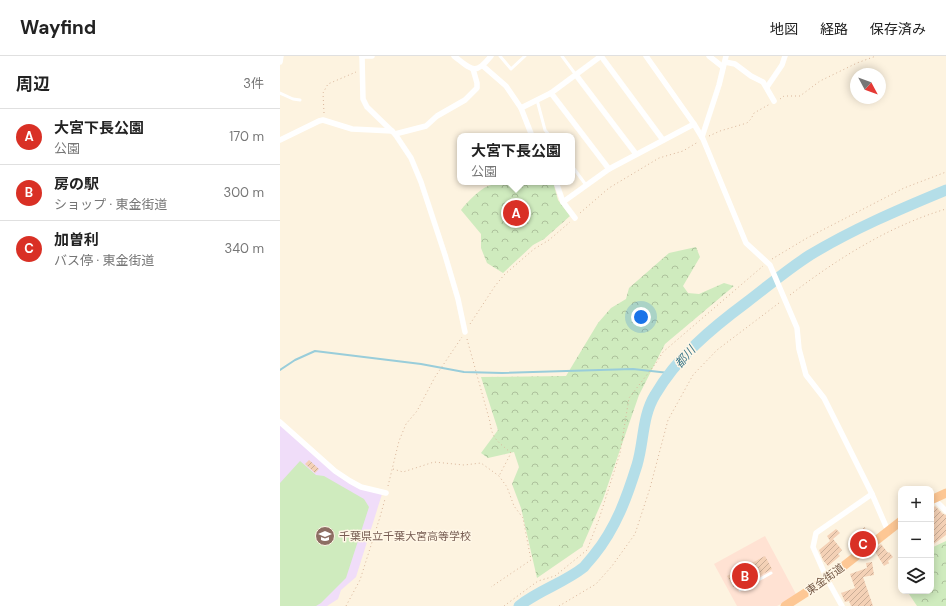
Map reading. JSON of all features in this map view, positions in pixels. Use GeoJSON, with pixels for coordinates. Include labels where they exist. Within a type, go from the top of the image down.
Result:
{"type":"FeatureCollection","features":[{"type":"Feature","properties":{"kind":"highway"},"geometry":{"type":"LineString","coordinates":[[934,498],[946,493]]}},
{"type":"Feature","properties":{"kind":"highway","name":"東金街道"},"geometry":{"type":"LineString","coordinates":[[786,606],[828,579],[900,522]]}},
{"type":"Feature","properties":{"kind":"street"},"geometry":{"type":"LineString","coordinates":[[280,62],[281,56]]}},
{"type":"Feature","properties":{"kind":"street"},"geometry":{"type":"LineString","coordinates":[[372,56],[362,56],[362,99],[367,107],[394,133],[411,158],[421,182],[447,262],[458,299],[465,332]]}},
{"type":"Feature","properties":{"kind":"street"},"geometry":{"type":"LineString","coordinates":[[280,140],[323,120],[352,129],[394,133],[426,126],[437,116],[465,100],[477,88],[473,69],[454,56]]}},
{"type":"Feature","properties":{"kind":"street"},"geometry":{"type":"LineString","coordinates":[[473,69],[483,66],[491,56]]}},
{"type":"Feature","properties":{"kind":"street"},"geometry":{"type":"LineString","coordinates":[[521,108],[551,93],[601,56],[663,140]]}},
{"type":"Feature","properties":{"kind":"street"},"geometry":{"type":"LineString","coordinates":[[646,56],[694,124],[702,138],[746,243],[769,263],[797,328],[799,349],[806,375],[824,398],[872,494],[888,531]]}},
{"type":"Feature","properties":{"kind":"street"},"geometry":{"type":"LineString","coordinates":[[709,56],[739,67],[762,82],[767,87],[774,101]]}},
{"type":"Feature","properties":{"kind":"street"},"geometry":{"type":"LineString","coordinates":[[780,56],[782,65]]}},
{"type":"Feature","properties":{"kind":"street"},"geometry":{"type":"LineString","coordinates":[[767,87],[782,65],[785,56]]}},
{"type":"Feature","properties":{"kind":"street"},"geometry":{"type":"LineString","coordinates":[[702,138],[725,61]]}},
{"type":"Feature","properties":{"kind":"street"},"geometry":{"type":"LineString","coordinates":[[483,66],[506,86],[521,108],[531,133]]}},
{"type":"Feature","properties":{"kind":"street"},"geometry":{"type":"LineString","coordinates":[[576,75],[636,154]]}},
{"type":"Feature","properties":{"kind":"street"},"geometry":{"type":"LineString","coordinates":[[551,93],[609,169]]}},
{"type":"Feature","properties":{"kind":"street"},"geometry":{"type":"LineString","coordinates":[[563,202],[609,169],[694,124]]}},
{"type":"Feature","properties":{"kind":"street"},"geometry":{"type":"LineString","coordinates":[[557,185],[563,202],[575,218]]}},
{"type":"Feature","properties":{"kind":"street"},"geometry":{"type":"LineString","coordinates":[[280,422],[335,471],[362,487],[386,493]]}},
{"type":"Feature","properties":{"kind":"street"},"geometry":{"type":"LineString","coordinates":[[842,606],[813,548],[816,532],[872,494]]}},
{"type":"Feature","properties":{"kind":"street"},"geometry":{"type":"LineString","coordinates":[[934,501],[946,511]]}},
{"type":"Feature","properties":{"kind":"lane"},"geometry":{"type":"LineString","coordinates":[[500,56],[511,69],[525,56]]}},
{"type":"Feature","properties":{"kind":"lane"},"geometry":{"type":"LineString","coordinates":[[562,56],[576,75]]}},
{"type":"Feature","properties":{"kind":"lane"},"geometry":{"type":"LineString","coordinates":[[280,93],[293,99],[300,100]]}},
{"type":"Feature","properties":{"kind":"lane"},"geometry":{"type":"LineString","coordinates":[[537,100],[545,130],[548,133]]}},
{"type":"Feature","properties":{"kind":"lane"},"geometry":{"type":"LineString","coordinates":[[575,170],[586,185]]}},
{"type":"Feature","properties":{"kind":"lane"},"geometry":{"type":"LineString","coordinates":[[740,590],[770,573]]}},
{"type":"Feature","properties":{"kind":"path"},"geometry":{"type":"LineString","coordinates":[[702,138],[748,123],[752,119],[754,113],[774,101],[784,96],[800,96],[820,81],[857,63],[876,56]]}},
{"type":"Feature","properties":{"kind":"path"},"geometry":{"type":"LineString","coordinates":[[323,120],[323,92],[328,84],[362,70]]}},
{"type":"Feature","properties":{"kind":"path"},"geometry":{"type":"LineString","coordinates":[[504,606],[538,581],[555,576],[587,550],[599,519],[620,453],[629,398],[663,352],[769,263],[807,238],[904,188],[946,172]]}},
{"type":"Feature","properties":{"kind":"path"},"geometry":{"type":"LineString","coordinates":[[559,606],[596,584],[612,566],[635,534],[650,488],[668,420],[693,375],[717,350],[805,283],[889,230],[946,209]]}},
{"type":"Feature","properties":{"kind":"path"},"geometry":{"type":"LineString","coordinates":[[346,606],[360,580],[380,517],[399,441],[406,424],[417,411],[435,377],[465,332]]}},
{"type":"Feature","properties":{"kind":"path"},"geometry":{"type":"LineString","coordinates":[[465,332],[490,422],[491,432],[495,438],[511,453],[499,476]]}},
{"type":"Feature","properties":{"kind":"path"},"geometry":{"type":"LineString","coordinates":[[393,469],[403,472],[434,462],[464,465],[480,463],[499,476],[507,487],[514,506],[523,518],[531,560],[491,587]]}},
{"type":"Feature","properties":{"kind":"shaded area","name":"千葉県立千葉大宮高等学校"},"geometry":{"type":"Polygon","coordinates":[[[280,425],[337,475],[382,494],[356,577],[341,590],[338,599],[327,606],[280,606],[280,425]]]}},
{"type":"Feature","properties":{"kind":"shaded area"},"geometry":{"type":"Polygon","coordinates":[[[765,536],[797,596],[777,606],[737,606],[714,564],[765,536]]]}},
{"type":"Feature","properties":{"kind":"green space"},"geometry":{"type":"Polygon","coordinates":[[[554,185],[558,200],[570,216],[544,239],[533,245],[503,273],[487,263],[481,248],[481,234],[461,210],[481,190],[488,186],[554,185]]]}},
{"type":"Feature","properties":{"kind":"green space"},"geometry":{"type":"Polygon","coordinates":[[[696,247],[700,257],[683,286],[688,293],[699,294],[724,283],[734,286],[665,344],[639,395],[603,499],[582,547],[537,578],[521,508],[512,484],[519,467],[514,452],[488,458],[481,453],[498,430],[481,377],[566,376],[598,323],[611,308],[626,299],[629,288],[669,253],[696,247]]]}},
{"type":"Feature","properties":{"kind":"green space","name":"千葉県立千葉大宮高等学校"},"geometry":{"type":"Polygon","coordinates":[[[300,461],[316,475],[324,476],[364,499],[369,507],[346,578],[321,603],[316,606],[280,606],[280,483],[300,461]]]}},
{"type":"Feature","properties":{"kind":"green space"},"geometry":{"type":"Polygon","coordinates":[[[946,541],[946,606],[917,606],[909,594],[934,594],[934,547],[946,541]]]}},
{"type":"Feature","properties":{"kind":"building"},"geometry":{"type":"Polygon","coordinates":[[[309,460],[319,469],[315,473],[305,464],[309,460]]]}},
{"type":"Feature","properties":{"kind":"building"},"geometry":{"type":"Polygon","coordinates":[[[935,506],[946,515],[946,535],[934,544],[934,522],[935,506]]]}},
{"type":"Feature","properties":{"kind":"building"},"geometry":{"type":"Polygon","coordinates":[[[865,527],[867,537],[861,542],[856,534],[865,527]]]}},
{"type":"Feature","properties":{"kind":"building"},"geometry":{"type":"Polygon","coordinates":[[[836,529],[840,533],[833,539],[842,550],[838,554],[840,556],[828,566],[823,560],[819,550],[830,541],[827,536],[836,529]]]}},
{"type":"Feature","properties":{"kind":"building"},"geometry":{"type":"Polygon","coordinates":[[[881,544],[893,557],[888,561],[889,563],[884,566],[874,550],[881,544]]]}},
{"type":"Feature","properties":{"kind":"building"},"geometry":{"type":"Polygon","coordinates":[[[765,556],[772,569],[736,589],[735,586],[733,587],[727,576],[765,556]]]}},
{"type":"Feature","properties":{"kind":"building"},"geometry":{"type":"Polygon","coordinates":[[[872,562],[874,575],[863,577],[873,606],[851,606],[849,601],[845,602],[841,593],[855,588],[850,574],[867,568],[866,563],[872,562]]]}},
{"type":"Feature","properties":{"kind":"waterway","name":"都川"},"geometry":{"type":"LineString","coordinates":[[519,606],[535,595],[576,573],[584,567],[602,545],[615,523],[629,489],[637,465],[645,420],[651,403],[664,381],[696,344],[734,312],[810,255],[860,228],[946,190]]}},
{"type":"Feature","properties":{"kind":"waterway"},"geometry":{"type":"LineString","coordinates":[[280,370],[295,360],[315,351],[421,364],[464,372],[502,373],[633,369],[669,373]]}},
{"type":"Feature","properties":{"kind":"place","name":"大宮下長公園"},"geometry":{"type":"Point","coordinates":[516,213]}},
{"type":"Feature","properties":{"kind":"place","name":"千葉県立千葉大宮高等学校"},"geometry":{"type":"Point","coordinates":[325,536]}},
{"type":"Feature","properties":{"kind":"place","name":"加曽利"},"geometry":{"type":"Point","coordinates":[863,544]}},
{"type":"Feature","properties":{"kind":"place","name":"房の駅"},"geometry":{"type":"Point","coordinates":[745,576]}}]}
